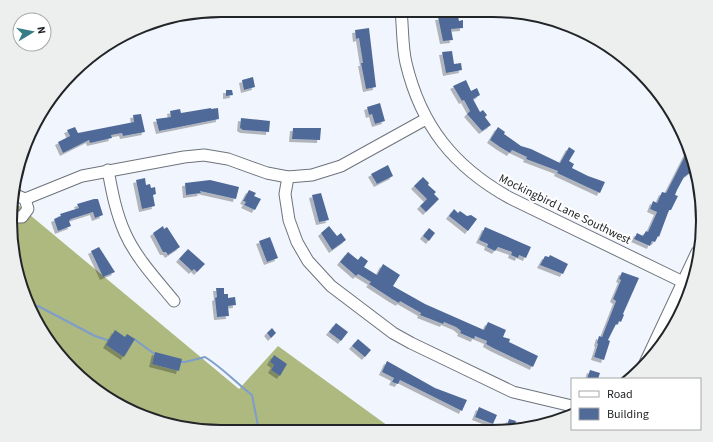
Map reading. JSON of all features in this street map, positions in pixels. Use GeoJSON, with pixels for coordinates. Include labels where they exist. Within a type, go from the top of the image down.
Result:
{"type":"FeatureCollection","features":[{"type":"Feature","properties":{"kind":"street","name":"Mockingbird Lane Southwest"},"geometry":{"type":"LineString","coordinates":[[402,17],[406,61],[414,92],[426,119],[440,141],[455,158],[490,187],[683,282]]}},
{"type":"Feature","properties":{"kind":"street"},"geometry":{"type":"LineString","coordinates":[[25,199],[82,176],[184,156],[204,155],[228,159],[267,173],[288,177],[312,175],[341,166],[426,119]]}},
{"type":"Feature","properties":{"kind":"street"},"geometry":{"type":"LineString","coordinates":[[108,170],[115,207],[126,234],[139,258],[174,301]]}},
{"type":"Feature","properties":{"kind":"street"},"geometry":{"type":"LineString","coordinates":[[288,177],[285,194],[289,220],[297,242],[308,261],[331,286],[393,333],[410,343],[513,392],[538,400],[571,406]]}},
{"type":"Feature","properties":{"kind":"street"},"geometry":{"type":"LineString","coordinates":[[17,217],[22,217],[27,212],[28,205],[25,199],[19,196]]}},
{"type":"Feature","properties":{"kind":"street"},"geometry":{"type":"LineString","coordinates":[[653,347],[691,264]]}},
{"type":"Feature","properties":{"kind":"green space"},"geometry":{"type":"Polygon","coordinates":[[[17,205],[239,389],[278,346],[387,425],[208,425],[168,418],[124,400],[86,374],[68,356],[44,323],[28,287],[21,261],[17,234],[17,205]]]}},
{"type":"Feature","properties":{"kind":"building"},"geometry":{"type":"Polygon","coordinates":[[[438,17],[458,17],[459,21],[463,20],[463,28],[451,29],[453,40],[443,41],[438,17]]]}},
{"type":"Feature","properties":{"kind":"building"},"geometry":{"type":"Polygon","coordinates":[[[369,28],[376,87],[366,89],[361,63],[363,63],[359,38],[356,39],[355,30],[369,28]]]}},
{"type":"Feature","properties":{"kind":"building"},"geometry":{"type":"Polygon","coordinates":[[[452,51],[454,64],[461,63],[462,70],[446,73],[442,52],[452,51]]]}},
{"type":"Feature","properties":{"kind":"building"},"geometry":{"type":"Polygon","coordinates":[[[253,77],[255,87],[244,90],[242,80],[253,77]]]}},
{"type":"Feature","properties":{"kind":"building"},"geometry":{"type":"Polygon","coordinates":[[[466,80],[471,91],[477,88],[480,95],[473,99],[480,112],[483,110],[487,115],[485,117],[491,125],[482,131],[467,114],[470,111],[464,100],[462,101],[453,86],[466,80]]]}},
{"type":"Feature","properties":{"kind":"building"},"geometry":{"type":"Polygon","coordinates":[[[226,90],[232,90],[233,95],[226,96],[226,90]]]}},
{"type":"Feature","properties":{"kind":"building"},"geometry":{"type":"Polygon","coordinates":[[[380,103],[385,121],[375,124],[372,114],[369,115],[367,107],[380,103]]]}},
{"type":"Feature","properties":{"kind":"building"},"geometry":{"type":"Polygon","coordinates":[[[218,108],[219,119],[159,131],[156,119],[171,117],[170,111],[180,109],[181,113],[218,108]]]}},
{"type":"Feature","properties":{"kind":"building"},"geometry":{"type":"Polygon","coordinates":[[[141,114],[145,132],[123,136],[122,133],[111,135],[112,138],[90,143],[89,140],[63,153],[58,142],[70,136],[67,130],[75,127],[78,133],[134,122],[133,115],[141,114]]]}},
{"type":"Feature","properties":{"kind":"building"},"geometry":{"type":"Polygon","coordinates":[[[241,118],[270,121],[269,132],[243,130],[240,128],[241,118]]]}},
{"type":"Feature","properties":{"kind":"building"},"geometry":{"type":"Polygon","coordinates":[[[498,127],[505,132],[504,134],[521,146],[531,149],[560,163],[569,147],[575,151],[569,161],[574,164],[572,168],[605,182],[600,193],[557,173],[558,171],[526,159],[527,157],[512,150],[510,153],[500,147],[490,140],[498,127]]]}},
{"type":"Feature","properties":{"kind":"building"},"geometry":{"type":"Polygon","coordinates":[[[293,128],[321,128],[320,140],[292,139],[293,128]]]}},
{"type":"Feature","properties":{"kind":"building"},"geometry":{"type":"Polygon","coordinates":[[[685,156],[690,173],[684,177],[677,190],[675,195],[678,196],[671,210],[669,210],[659,237],[658,236],[655,242],[652,241],[650,246],[634,239],[637,233],[643,236],[646,231],[648,232],[657,212],[650,209],[653,201],[657,203],[662,192],[666,193],[685,156]]]}},
{"type":"Feature","properties":{"kind":"building"},"geometry":{"type":"Polygon","coordinates":[[[388,165],[393,176],[377,184],[371,174],[388,165]]]}},
{"type":"Feature","properties":{"kind":"building"},"geometry":{"type":"Polygon","coordinates":[[[423,177],[429,183],[428,185],[436,192],[434,194],[439,199],[426,212],[420,206],[427,199],[414,186],[423,177]]]}},
{"type":"Feature","properties":{"kind":"building"},"geometry":{"type":"Polygon","coordinates":[[[145,178],[146,185],[150,184],[151,188],[155,187],[156,194],[153,195],[155,206],[142,209],[136,180],[145,178]]]}},
{"type":"Feature","properties":{"kind":"building"},"geometry":{"type":"Polygon","coordinates":[[[210,180],[239,187],[236,199],[200,191],[201,193],[186,195],[185,183],[210,180]]]}},
{"type":"Feature","properties":{"kind":"building"},"geometry":{"type":"Polygon","coordinates":[[[249,190],[256,193],[254,196],[261,199],[255,210],[244,205],[246,202],[243,201],[249,190]]]}},
{"type":"Feature","properties":{"kind":"building"},"geometry":{"type":"Polygon","coordinates":[[[321,193],[329,220],[319,222],[312,195],[321,193]]]}},
{"type":"Feature","properties":{"kind":"building"},"geometry":{"type":"Polygon","coordinates":[[[98,199],[103,215],[95,218],[93,212],[71,219],[69,221],[71,226],[58,231],[54,219],[61,216],[60,214],[79,208],[77,204],[98,199]]]}},
{"type":"Feature","properties":{"kind":"building"},"geometry":{"type":"Polygon","coordinates":[[[454,209],[458,213],[460,211],[467,216],[471,215],[477,219],[468,231],[449,216],[454,209]]]}},
{"type":"Feature","properties":{"kind":"building"},"geometry":{"type":"Polygon","coordinates":[[[163,226],[164,229],[167,227],[180,247],[168,255],[166,252],[163,252],[153,233],[163,226]]]}},
{"type":"Feature","properties":{"kind":"building"},"geometry":{"type":"Polygon","coordinates":[[[329,226],[337,236],[341,233],[346,240],[332,250],[321,233],[329,226]]]}},
{"type":"Feature","properties":{"kind":"building"},"geometry":{"type":"Polygon","coordinates":[[[485,227],[531,247],[526,258],[519,255],[518,258],[511,255],[512,252],[498,247],[495,251],[487,247],[488,244],[479,240],[485,227]]]}},
{"type":"Feature","properties":{"kind":"building"},"geometry":{"type":"Polygon","coordinates":[[[429,228],[435,233],[429,241],[423,236],[429,228]]]}},
{"type":"Feature","properties":{"kind":"building"},"geometry":{"type":"Polygon","coordinates":[[[270,237],[278,258],[267,262],[259,241],[270,237]]]}},
{"type":"Feature","properties":{"kind":"building"},"geometry":{"type":"Polygon","coordinates":[[[99,247],[115,272],[103,277],[91,251],[99,247]]]}},
{"type":"Feature","properties":{"kind":"building"},"geometry":{"type":"Polygon","coordinates":[[[188,249],[205,264],[197,272],[194,269],[192,271],[179,259],[188,249]]]}},
{"type":"Feature","properties":{"kind":"building"},"geometry":{"type":"Polygon","coordinates":[[[348,252],[358,260],[361,256],[368,261],[364,267],[377,275],[383,264],[400,275],[393,286],[425,304],[484,330],[488,322],[506,330],[503,337],[510,339],[509,342],[538,356],[533,367],[493,348],[486,344],[487,341],[475,336],[474,339],[460,333],[461,331],[456,327],[444,322],[443,324],[420,315],[421,313],[400,301],[399,303],[392,299],[369,284],[371,282],[358,274],[356,276],[340,262],[348,252]]]}},
{"type":"Feature","properties":{"kind":"building"},"geometry":{"type":"Polygon","coordinates":[[[550,255],[568,264],[563,274],[540,265],[545,256],[549,257],[550,255]]]}},
{"type":"Feature","properties":{"kind":"building"},"geometry":{"type":"Polygon","coordinates":[[[622,272],[639,278],[621,322],[619,321],[617,325],[616,324],[608,340],[610,341],[604,360],[594,357],[599,336],[602,337],[616,301],[613,299],[621,280],[619,279],[622,272]]]}},
{"type":"Feature","properties":{"kind":"building"},"geometry":{"type":"Polygon","coordinates":[[[216,288],[224,288],[224,294],[228,294],[228,298],[235,297],[236,305],[228,306],[229,316],[217,317],[215,298],[217,297],[216,288]]]}},
{"type":"Feature","properties":{"kind":"building"},"geometry":{"type":"Polygon","coordinates":[[[336,323],[348,332],[341,341],[329,332],[336,323]]]}},
{"type":"Feature","properties":{"kind":"building"},"geometry":{"type":"Polygon","coordinates":[[[272,328],[276,333],[271,338],[267,333],[272,328]]]}},
{"type":"Feature","properties":{"kind":"building"},"geometry":{"type":"Polygon","coordinates":[[[115,330],[125,337],[127,334],[135,339],[124,357],[106,345],[115,330]]]}},
{"type":"Feature","properties":{"kind":"building"},"geometry":{"type":"Polygon","coordinates":[[[358,339],[371,350],[365,357],[352,346],[358,339]]]}},
{"type":"Feature","properties":{"kind":"building"},"geometry":{"type":"Polygon","coordinates":[[[155,352],[182,359],[179,371],[152,364],[155,352]]]}},
{"type":"Feature","properties":{"kind":"building"},"geometry":{"type":"Polygon","coordinates":[[[274,355],[287,364],[280,376],[271,370],[274,365],[270,362],[274,355]]]}},
{"type":"Feature","properties":{"kind":"building"},"geometry":{"type":"Polygon","coordinates":[[[387,361],[435,388],[467,400],[462,411],[400,380],[398,384],[392,382],[394,378],[382,372],[387,361]]]}},
{"type":"Feature","properties":{"kind":"building"},"geometry":{"type":"Polygon","coordinates":[[[590,370],[600,373],[598,378],[587,378],[590,370]]]}},
{"type":"Feature","properties":{"kind":"building"},"geometry":{"type":"Polygon","coordinates":[[[479,407],[497,415],[493,424],[475,417],[479,407]]]}},
{"type":"Feature","properties":{"kind":"building"},"geometry":{"type":"Polygon","coordinates":[[[509,419],[516,421],[515,424],[507,425],[509,419]]]}},
{"type":"Feature","properties":{"kind":"waterway"},"geometry":{"type":"LineString","coordinates":[[36,306],[95,336],[110,341]]}},
{"type":"Feature","properties":{"kind":"waterway"},"geometry":{"type":"LineString","coordinates":[[134,339],[156,355]]}},
{"type":"Feature","properties":{"kind":"waterway"},"geometry":{"type":"LineString","coordinates":[[179,362],[205,357],[212,361],[252,395],[258,425]]}}]}
